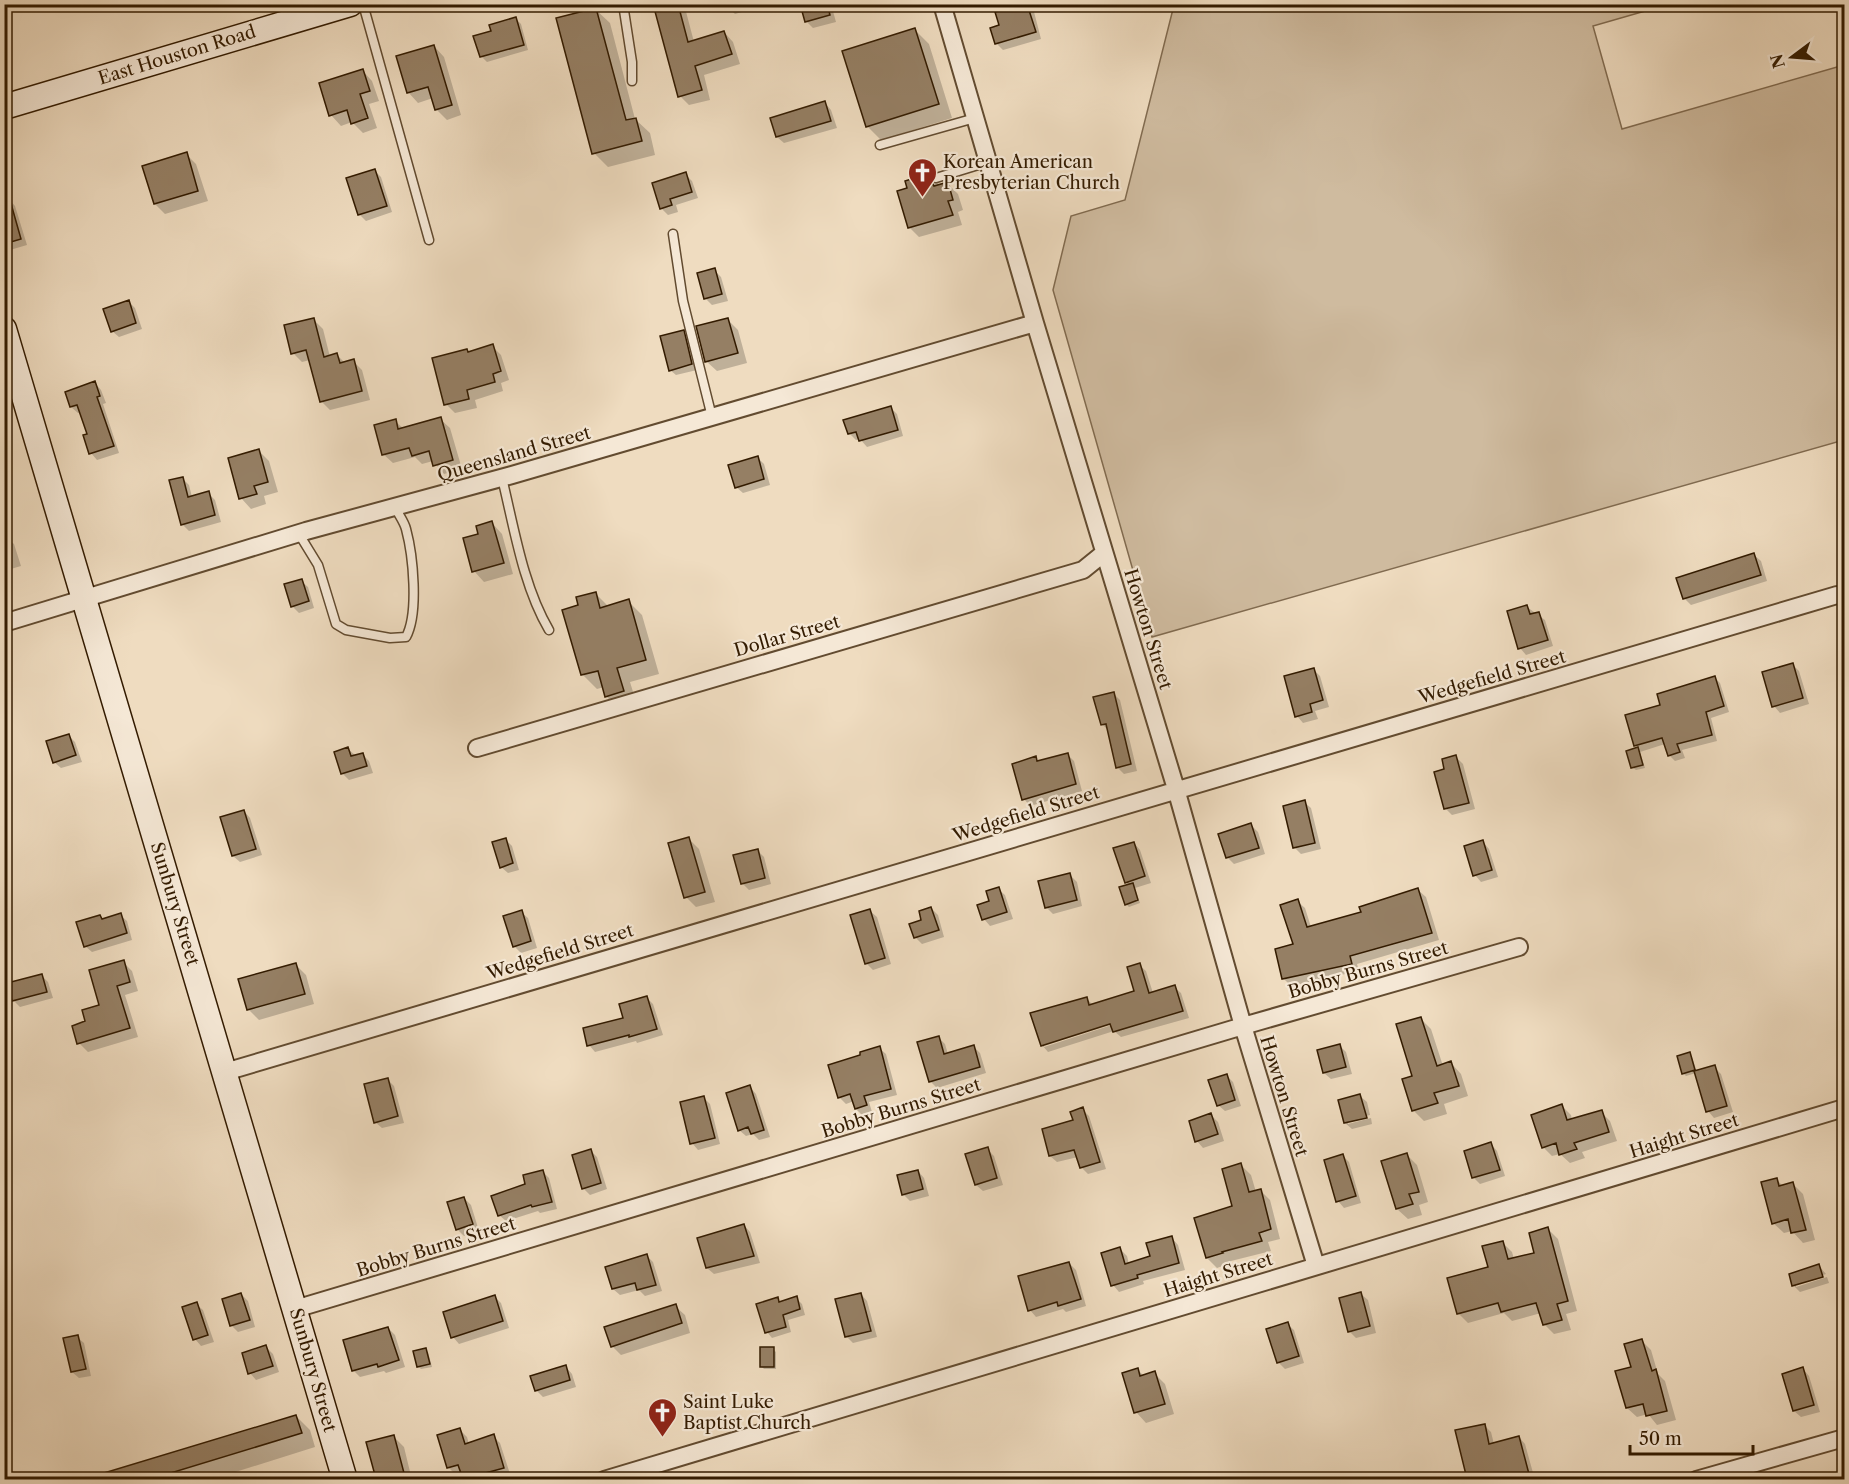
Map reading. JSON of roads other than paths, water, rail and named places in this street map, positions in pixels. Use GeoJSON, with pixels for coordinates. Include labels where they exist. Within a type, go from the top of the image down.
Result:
{"type":"FeatureCollection","features":[{"type":"Feature","properties":{"kind":"street","name":"East Houston Road"},"geometry":{"type":"LineString","coordinates":[[5,104],[350,4]]}},
{"type":"Feature","properties":{"kind":"street","name":"Howton Street"},"geometry":{"type":"LineString","coordinates":[[942,4],[1316,1266]]}},
{"type":"Feature","properties":{"kind":"street","name":"Queensland Street"},"geometry":{"type":"LineString","coordinates":[[4,623],[299,534],[502,478],[1035,323]]}},
{"type":"Feature","properties":{"kind":"street","name":"Sunbury Street"},"geometry":{"type":"LineString","coordinates":[[4,329],[345,1479]]}},
{"type":"Feature","properties":{"kind":"street","name":"Dollar Street"},"geometry":{"type":"LineString","coordinates":[[477,748],[1083,570],[1104,553]]}},
{"type":"Feature","properties":{"kind":"street","name":"Wedgefield Street"},"geometry":{"type":"LineString","coordinates":[[225,1072],[1841,592]]}},
{"type":"Feature","properties":{"kind":"street","name":"Bobby Burns Street"},"geometry":{"type":"LineString","coordinates":[[295,1309],[1243,1026],[1520,947]]}},
{"type":"Feature","properties":{"kind":"street","name":"Haight Street"},"geometry":{"type":"LineString","coordinates":[[604,1479],[1845,1108]]}},
{"type":"Feature","properties":{"kind":"street"},"geometry":{"type":"LineString","coordinates":[[1696,1479],[1845,1438]]}},
{"type":"Feature","properties":{"kind":"lane"},"geometry":{"type":"LineString","coordinates":[[363,4],[429,240]]}},
{"type":"Feature","properties":{"kind":"lane"},"geometry":{"type":"LineString","coordinates":[[623,4],[632,62],[632,81]]}},
{"type":"Feature","properties":{"kind":"lane"},"geometry":{"type":"LineString","coordinates":[[880,145],[975,118]]}},
{"type":"Feature","properties":{"kind":"lane"},"geometry":{"type":"LineString","coordinates":[[936,178],[988,162]]}},
{"type":"Feature","properties":{"kind":"lane"},"geometry":{"type":"LineString","coordinates":[[673,234],[683,300],[712,417]]}},
{"type":"Feature","properties":{"kind":"lane"},"geometry":{"type":"LineString","coordinates":[[502,478],[527,575],[549,630]]}},
{"type":"Feature","properties":{"kind":"lane"},"geometry":{"type":"LineString","coordinates":[[299,534],[318,565],[336,624],[346,630],[390,638],[406,637],[411,628],[413,615],[413,573],[405,526],[395,507]]}},
{"type":"Feature","properties":{"kind":"place","name":"Korean American Presbyterian Church"},"geometry":{"type":"Point","coordinates":[922,198]}},
{"type":"Feature","properties":{"kind":"place","name":"Saint Luke Baptist Church"},"geometry":{"type":"Point","coordinates":[662,1438]}}]}
